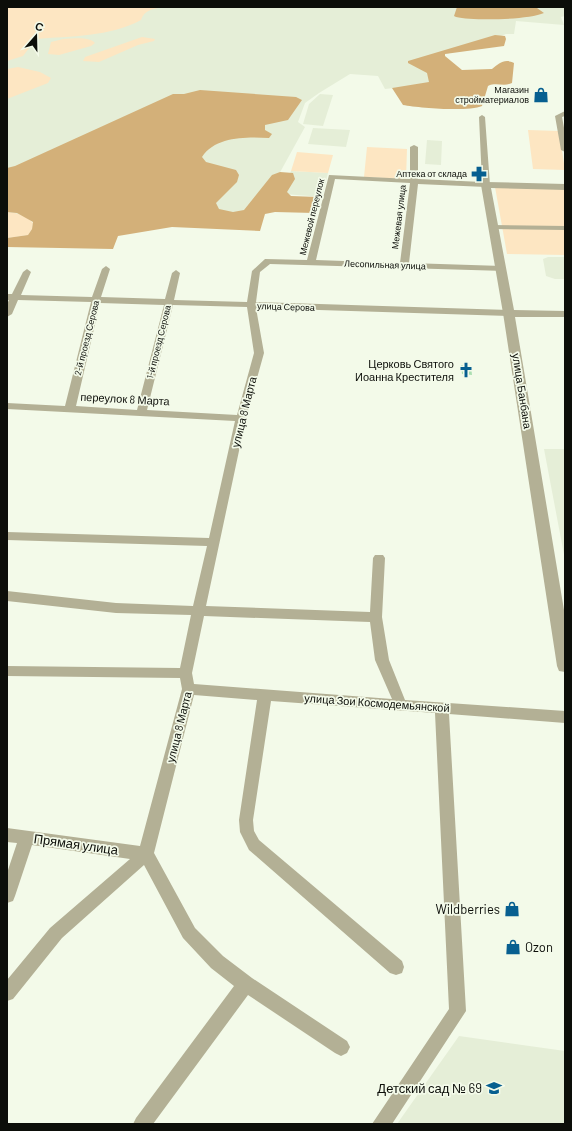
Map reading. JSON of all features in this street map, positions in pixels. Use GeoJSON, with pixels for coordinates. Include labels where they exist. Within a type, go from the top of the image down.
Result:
{"type":"FeatureCollection","features":[{"type":"Feature","properties":{"kind":"street"},"geometry":{"type":"LineString","coordinates":[[562,115],[565,150]]}},
{"type":"Feature","properties":{"kind":"street","name":"улица Банбана"},"geometry":{"type":"LineString","coordinates":[[482,117],[486,185],[510,313],[565,666]]}},
{"type":"Feature","properties":{"kind":"street","name":"Межевая улица"},"geometry":{"type":"LineString","coordinates":[[404,266],[414,181],[414,146]]}},
{"type":"Feature","properties":{"kind":"street","name":"Межевой переулок"},"geometry":{"type":"LineString","coordinates":[[311,262],[332,177],[414,181]]}},
{"type":"Feature","properties":{"kind":"street"},"geometry":{"type":"LineString","coordinates":[[414,181],[565,188]]}},
{"type":"Feature","properties":{"kind":"street"},"geometry":{"type":"LineString","coordinates":[[494,226],[565,228]]}},
{"type":"Feature","properties":{"kind":"street","name":"Лесопильная улица"},"geometry":{"type":"LineString","coordinates":[[268,260],[502,269]]}},
{"type":"Feature","properties":{"kind":"street","name":"улица 8 Марта"},"geometry":{"type":"LineString","coordinates":[[146,854],[189,690],[185,673],[241,418],[259,353],[251,306],[256,271],[268,260]]}},
{"type":"Feature","properties":{"kind":"street","name":"2-й проезд Серова"},"geometry":{"type":"LineString","coordinates":[[70,408],[96,300],[106,269]]}},
{"type":"Feature","properties":{"kind":"street"},"geometry":{"type":"LineString","coordinates":[[7,314],[11,297],[27,272]]}},
{"type":"Feature","properties":{"kind":"street","name":"1-й проезд Серова"},"geometry":{"type":"LineString","coordinates":[[142,412],[176,273]]}},
{"type":"Feature","properties":{"kind":"street","name":"улица Серова"},"geometry":{"type":"LineString","coordinates":[[11,297],[251,306],[565,314]]}},
{"type":"Feature","properties":{"kind":"street","name":"переулок 8 Марта"},"geometry":{"type":"LineString","coordinates":[[7,406],[70,408],[241,418]]}},
{"type":"Feature","properties":{"kind":"street"},"geometry":{"type":"LineString","coordinates":[[7,536],[214,542]]}},
{"type":"Feature","properties":{"kind":"street"},"geometry":{"type":"LineString","coordinates":[[379,558],[376,617],[382,660],[401,705]]}},
{"type":"Feature","properties":{"kind":"street"},"geometry":{"type":"LineString","coordinates":[[7,596],[116,608],[376,617]]}},
{"type":"Feature","properties":{"kind":"street"},"geometry":{"type":"LineString","coordinates":[[7,671],[185,673]]}},
{"type":"Feature","properties":{"kind":"street","name":"улица Зои Космодемьянской"},"geometry":{"type":"LineString","coordinates":[[189,690],[265,694],[565,717]]}},
{"type":"Feature","properties":{"kind":"street"},"geometry":{"type":"LineString","coordinates":[[265,694],[246,820],[247,832],[254,845],[396,967]]}},
{"type":"Feature","properties":{"kind":"street"},"geometry":{"type":"LineString","coordinates":[[381,1124],[458,1010],[442,708]]}},
{"type":"Feature","properties":{"kind":"street","name":"Прямая улица"},"geometry":{"type":"LineString","coordinates":[[7,835],[146,854]]}},
{"type":"Feature","properties":{"kind":"street"},"geometry":{"type":"LineString","coordinates":[[7,896],[27,838]]}},
{"type":"Feature","properties":{"kind":"street"},"geometry":{"type":"LineString","coordinates":[[7,994],[56,933],[146,854],[189,933],[217,962],[246,984],[341,1047]]}},
{"type":"Feature","properties":{"kind":"street"},"geometry":{"type":"LineString","coordinates":[[142,1124],[246,984]]}},
{"type":"Feature","properties":{"kind":"shaded area"},"geometry":{"type":"Polygon","coordinates":[[[7,7],[565,7],[565,16],[561,17],[564,25],[516,21],[514,34],[506,34],[473,47],[414,62],[429,72],[431,84],[385,89],[378,76],[350,74],[319,93],[305,103],[298,122],[305,127],[252,223],[7,216],[7,7]]]}},
{"type":"Feature","properties":{"kind":"shaded area"},"geometry":{"type":"Polygon","coordinates":[[[7,7],[163,7],[149,10],[144,14],[141,20],[116,30],[90,35],[36,39],[23,56],[7,61],[7,7]]]}},
{"type":"Feature","properties":{"kind":"shaded area"},"geometry":{"type":"Polygon","coordinates":[[[457,7],[532,7],[537,8],[544,13],[526,17],[475,19],[454,16],[457,7]]]}},
{"type":"Feature","properties":{"kind":"shaded area"},"geometry":{"type":"Polygon","coordinates":[[[495,35],[505,36],[506,39],[504,46],[445,54],[445,56],[462,70],[492,69],[504,61],[514,63],[512,83],[506,85],[494,84],[488,86],[482,106],[466,109],[455,109],[403,105],[392,88],[429,82],[427,73],[408,63],[408,61],[495,35]]]}},
{"type":"Feature","properties":{"kind":"shaded area"},"geometry":{"type":"Polygon","coordinates":[[[142,37],[155,39],[154,41],[138,45],[99,62],[83,61],[85,57],[142,37]]]}},
{"type":"Feature","properties":{"kind":"shaded area"},"geometry":{"type":"Polygon","coordinates":[[[63,39],[88,39],[95,43],[91,46],[59,55],[48,54],[51,42],[63,39]]]}},
{"type":"Feature","properties":{"kind":"shaded area"},"geometry":{"type":"Polygon","coordinates":[[[18,67],[40,72],[51,78],[48,83],[7,99],[7,69],[18,67]]]}},
{"type":"Feature","properties":{"kind":"shaded area"},"geometry":{"type":"Polygon","coordinates":[[[200,90],[296,97],[302,100],[288,120],[265,125],[265,130],[272,134],[269,138],[242,138],[224,141],[208,150],[202,157],[206,162],[236,170],[239,175],[237,182],[216,203],[219,209],[233,212],[244,210],[272,175],[280,172],[293,173],[295,179],[287,192],[291,196],[318,197],[314,213],[275,212],[265,214],[260,231],[172,227],[118,236],[113,249],[7,247],[7,238],[28,235],[32,229],[33,222],[17,213],[7,212],[7,168],[15,166],[173,94],[184,94],[200,90]]]}},
{"type":"Feature","properties":{"kind":"shaded area"},"geometry":{"type":"Polygon","coordinates":[[[320,94],[333,95],[323,126],[303,124],[309,104],[320,94]]]}},
{"type":"Feature","properties":{"kind":"shaded area"},"geometry":{"type":"Polygon","coordinates":[[[313,128],[350,130],[346,147],[308,144],[313,128]]]}},
{"type":"Feature","properties":{"kind":"shaded area"},"geometry":{"type":"Polygon","coordinates":[[[528,130],[559,131],[565,170],[533,169],[528,130]]]}},
{"type":"Feature","properties":{"kind":"shaded area"},"geometry":{"type":"Polygon","coordinates":[[[427,140],[442,141],[441,165],[425,164],[427,140]]]}},
{"type":"Feature","properties":{"kind":"shaded area"},"geometry":{"type":"Polygon","coordinates":[[[367,147],[407,149],[406,179],[364,177],[367,147]]]}},
{"type":"Feature","properties":{"kind":"shaded area"},"geometry":{"type":"Polygon","coordinates":[[[297,152],[333,155],[328,173],[291,171],[297,152]]]}},
{"type":"Feature","properties":{"kind":"shaded area"},"geometry":{"type":"Polygon","coordinates":[[[291,171],[328,173],[322,197],[284,194],[291,171]]]}},
{"type":"Feature","properties":{"kind":"shaded area"},"geometry":{"type":"Polygon","coordinates":[[[495,187],[565,189],[565,255],[507,254],[495,187]]]}},
{"type":"Feature","properties":{"kind":"shaded area"},"geometry":{"type":"Polygon","coordinates":[[[7,212],[21,215],[33,223],[32,229],[28,235],[7,238],[7,212]]]}},
{"type":"Feature","properties":{"kind":"shaded area"},"geometry":{"type":"Polygon","coordinates":[[[548,257],[565,257],[565,279],[555,279],[546,276],[543,259],[548,257]]]}},
{"type":"Feature","properties":{"kind":"shaded area"},"geometry":{"type":"Polygon","coordinates":[[[544,449],[565,449],[565,560],[544,449]]]}},
{"type":"Feature","properties":{"kind":"shaded area","name":"Детский сад № 69"},"geometry":{"type":"Polygon","coordinates":[[[459,1036],[565,1051],[565,1124],[397,1124],[459,1036]]]}},
{"type":"Feature","properties":{"kind":"building","name":"Церковь Святого Иоанна Крестителя"},"geometry":{"type":"Polygon","coordinates":[[[461,365],[471,366],[472,375],[462,374],[461,365]]]}},
{"type":"Feature","properties":{"kind":"place","name":"Магазин стройматериалов"},"geometry":{"type":"Point","coordinates":[541,95]}},
{"type":"Feature","properties":{"kind":"place","name":"Аптека от склада"},"geometry":{"type":"Point","coordinates":[479,174]}},
{"type":"Feature","properties":{"kind":"place","name":"Церковь Святого Иоанна Крестителя"},"geometry":{"type":"Point","coordinates":[466,370]}},
{"type":"Feature","properties":{"kind":"place","name":"Wildberries"},"geometry":{"type":"Point","coordinates":[512,909]}},
{"type":"Feature","properties":{"kind":"place","name":"Ozon"},"geometry":{"type":"Point","coordinates":[513,947]}},
{"type":"Feature","properties":{"kind":"place","name":"Детский сад № 69"},"geometry":{"type":"Point","coordinates":[494,1088]}}]}
